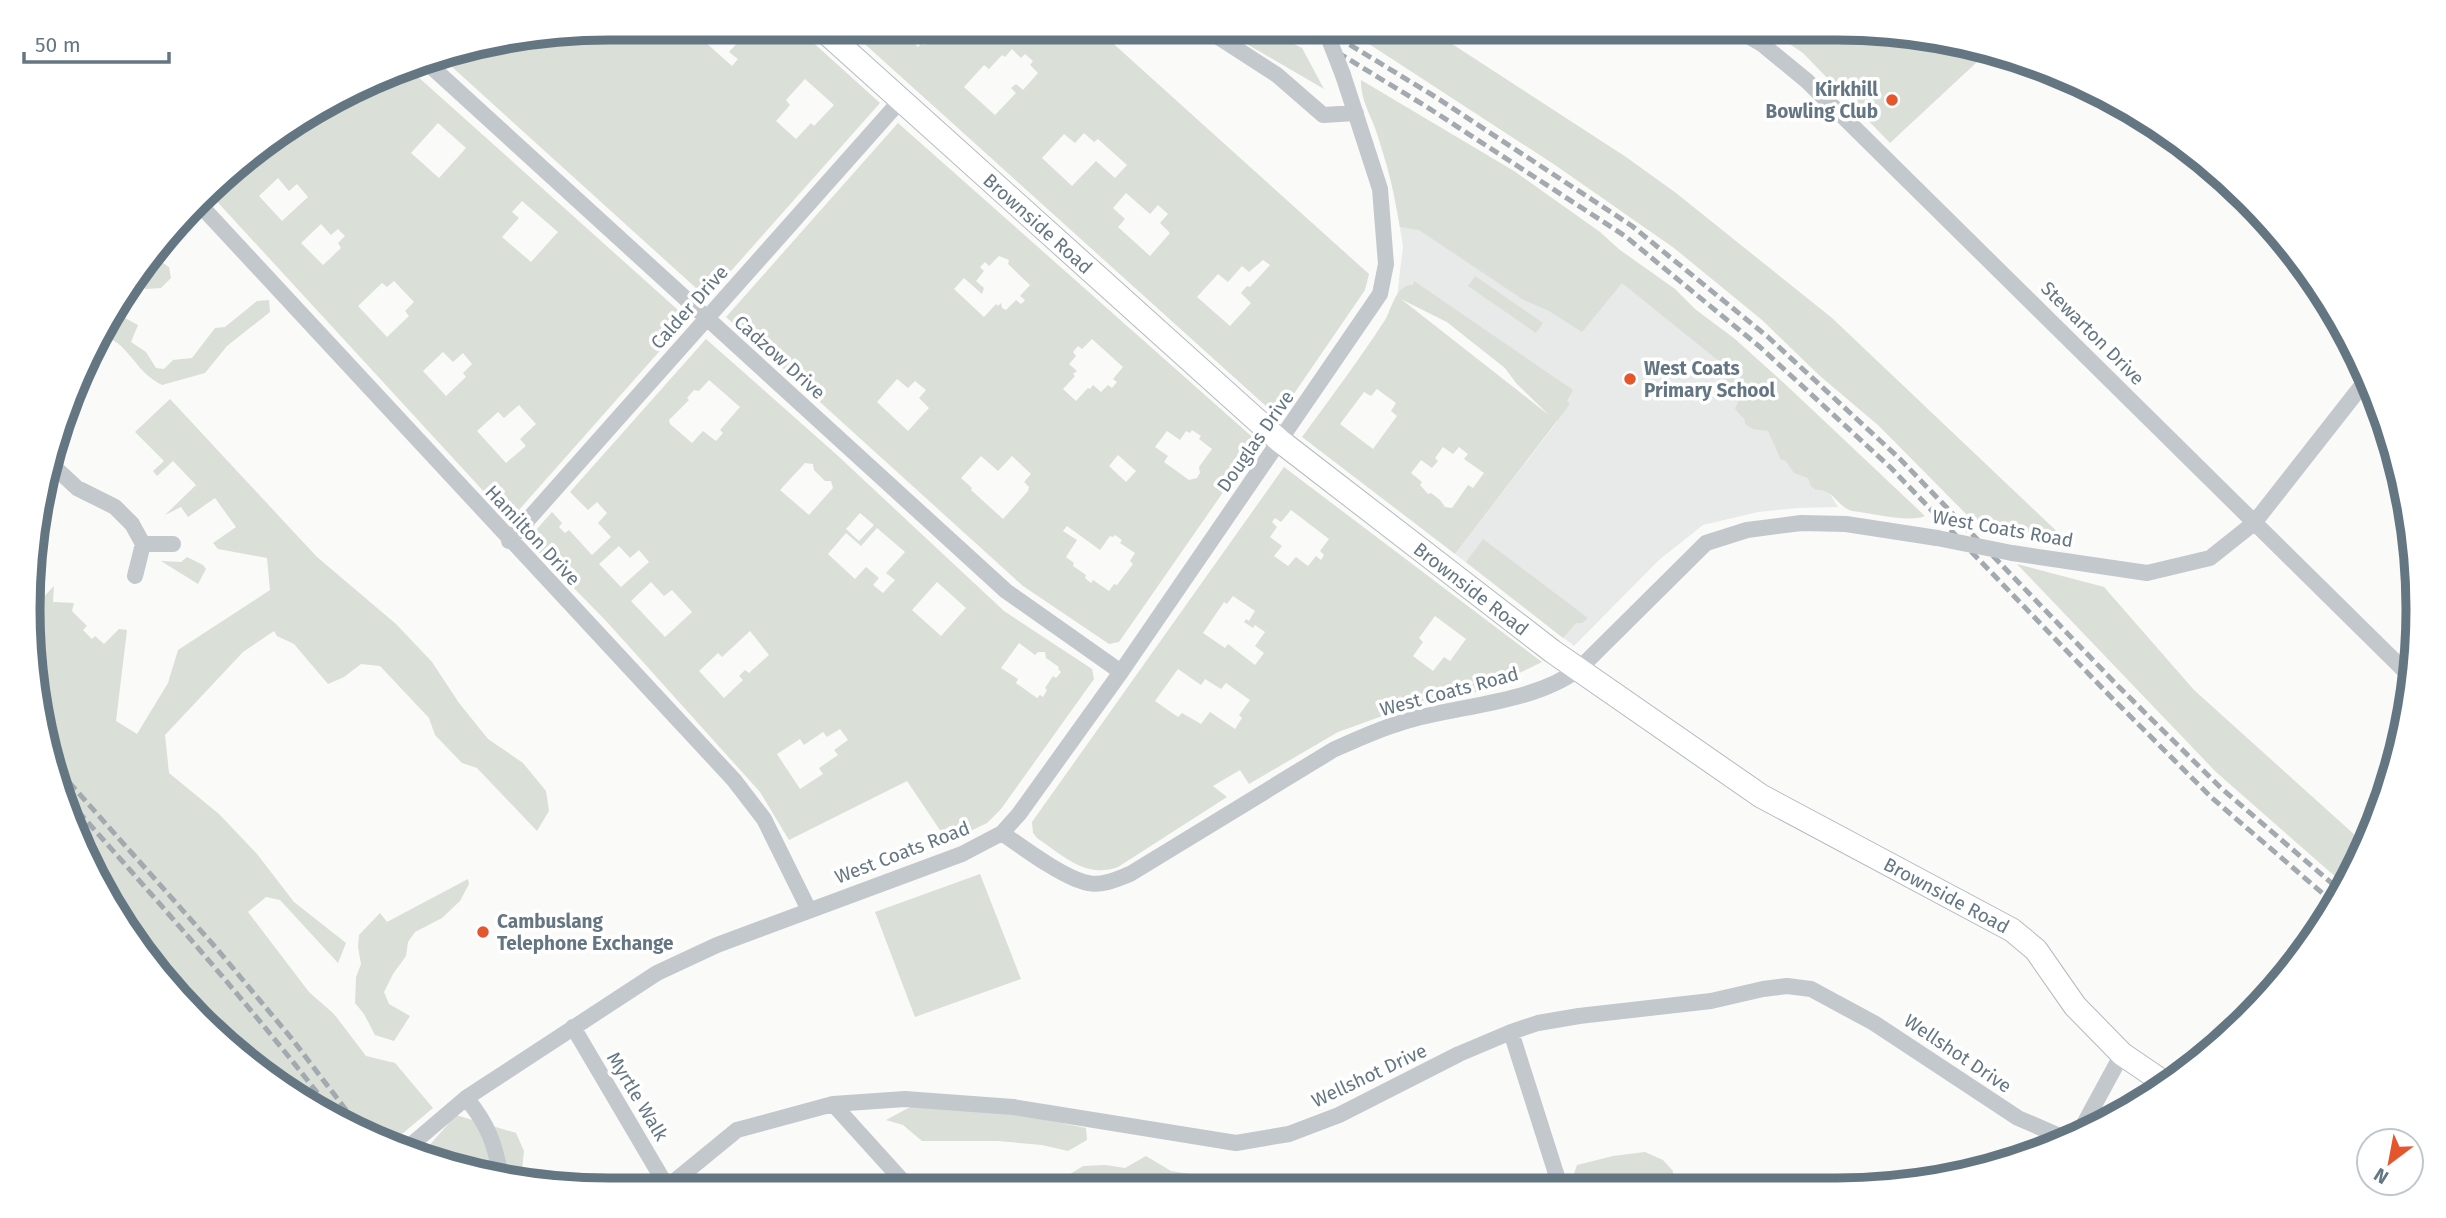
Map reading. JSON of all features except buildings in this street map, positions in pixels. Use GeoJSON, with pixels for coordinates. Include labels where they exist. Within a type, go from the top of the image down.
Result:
{"type":"FeatureCollection","features":[{"type":"Feature","properties":{"kind":"street","name":"Brownside Road"},"geometry":{"type":"LineString","coordinates":[[834,40],[1280,441],[1579,669],[1761,796],[2012,930],[2036,950],[2075,1006],[2122,1054],[2158,1078]]}},
{"type":"Feature","properties":{"kind":"street"},"geometry":{"type":"LineString","coordinates":[[1223,40],[1277,75],[1322,115],[1356,113]]}},
{"type":"Feature","properties":{"kind":"street","name":"Douglas Drive"},"geometry":{"type":"LineString","coordinates":[[1002,833],[1019,814],[1121,672],[1380,294],[1386,264],[1380,189],[1329,40]]}},
{"type":"Feature","properties":{"kind":"street","name":"Stewarton Drive"},"geometry":{"type":"LineString","coordinates":[[1755,40],[1807,81],[2403,669]]}},
{"type":"Feature","properties":{"kind":"street","name":"Cadzow Drive"},"geometry":{"type":"LineString","coordinates":[[433,68],[1006,592],[1121,672]]}},
{"type":"Feature","properties":{"kind":"street","name":"Calder Drive"},"geometry":{"type":"LineString","coordinates":[[509,541],[900,101]]}},
{"type":"Feature","properties":{"kind":"street","name":"Hamilton Drive"},"geometry":{"type":"LineString","coordinates":[[204,210],[751,801],[776,843],[809,910]]}},
{"type":"Feature","properties":{"kind":"street","name":"West Coats Road"},"geometry":{"type":"LineString","coordinates":[[414,1143],[466,1098],[657,973],[690,957],[962,854],[1002,833],[1066,874],[1087,883],[1109,882],[1130,874],[1332,750],[1356,739],[1404,722],[1526,692],[1565,679],[1579,669],[1706,543],[1747,530],[1801,523],[1846,524],[2147,573],[2210,558],[2254,523],[2360,387]]}},
{"type":"Feature","properties":{"kind":"street"},"geometry":{"type":"LineString","coordinates":[[58,470],[77,488],[115,507],[132,524],[143,544],[135,576]]}},
{"type":"Feature","properties":{"kind":"street"},"geometry":{"type":"LineString","coordinates":[[143,544],[173,544]]}},
{"type":"Feature","properties":{"kind":"street","name":"Wellshot Drive"},"geometry":{"type":"LineString","coordinates":[[677,1178],[737,1130],[833,1104],[905,1099],[1013,1107],[1236,1143],[1289,1133],[1339,1115],[1459,1054],[1538,1023],[1711,1001],[1787,986],[1811,989],[1874,1023],[2018,1118],[2055,1134]]}},
{"type":"Feature","properties":{"kind":"street","name":"Myrtle Walk"},"geometry":{"type":"LineString","coordinates":[[573,1027],[661,1178]]}},
{"type":"Feature","properties":{"kind":"street"},"geometry":{"type":"LineString","coordinates":[[1511,1032],[1557,1178]]}},
{"type":"Feature","properties":{"kind":"street"},"geometry":{"type":"LineString","coordinates":[[2086,1120],[2122,1054]]}},
{"type":"Feature","properties":{"kind":"street"},"geometry":{"type":"LineString","coordinates":[[466,1098],[495,1144],[499,1167]]}},
{"type":"Feature","properties":{"kind":"street"},"geometry":{"type":"LineString","coordinates":[[833,1104],[900,1178]]}},
{"type":"Feature","properties":{"kind":"shaded area"},"geometry":{"type":"Polygon","coordinates":[[[703,40],[732,66],[738,59],[729,52],[740,40],[810,40],[880,103],[707,298],[449,64],[498,51],[572,41],[703,40]],[[805,79],[786,100],[790,105],[776,121],[796,139],[811,123],[814,126],[834,105],[805,79]]]}},
{"type":"Feature","properties":{"kind":"shaded area"},"geometry":{"type":"Polygon","coordinates":[[[860,40],[910,40],[918,47],[921,44],[926,45],[930,40],[1109,40],[1369,274],[1365,290],[1278,417],[860,40]],[[1012,49],[989,69],[984,65],[964,87],[995,115],[1016,93],[1011,88],[1016,84],[1023,90],[1038,73],[1030,65],[1033,61],[1025,54],[1021,58],[1012,49]],[[1084,133],[1075,143],[1064,134],[1042,158],[1072,186],[1096,161],[1115,178],[1127,165],[1098,139],[1094,142],[1084,133]],[[1126,193],[1113,208],[1125,219],[1118,227],[1150,256],[1170,233],[1160,223],[1168,214],[1158,205],[1150,214],[1126,193]],[[1263,260],[1249,272],[1242,266],[1228,282],[1218,274],[1197,297],[1230,326],[1251,303],[1241,293],[1270,265],[1263,260]]]}},
{"type":"Feature","properties":{"kind":"shaded area"},"geometry":{"type":"Polygon","coordinates":[[[1240,40],[1286,40],[1302,48],[1324,89],[1240,40]]]}},
{"type":"Feature","properties":{"kind":"shaded area"},"geometry":{"type":"Polygon","coordinates":[[[1363,40],[1446,40],[1626,157],[1676,193],[1832,318],[2067,541],[1970,518],[1879,426],[1820,376],[1762,320],[1674,248],[1555,165],[1363,40]]]}},
{"type":"Feature","properties":{"kind":"shaded area","name":"Kirkhill Bowling Club"},"geometry":{"type":"Polygon","coordinates":[[[1784,40],[1874,41],[1948,51],[1980,59],[1890,143],[1803,53],[1784,40]]]}},
{"type":"Feature","properties":{"kind":"shaded area"},"geometry":{"type":"Polygon","coordinates":[[[415,74],[688,319],[510,520],[215,199],[234,181],[293,136],[361,98],[415,74]],[[438,123],[411,153],[439,178],[466,148],[438,123]],[[278,178],[259,196],[282,221],[308,197],[297,184],[289,191],[278,178]],[[522,201],[512,212],[519,218],[502,237],[531,262],[558,232],[522,201]],[[321,224],[301,243],[323,265],[341,248],[338,243],[345,236],[338,229],[331,235],[321,224]],[[394,281],[387,287],[382,283],[358,306],[387,337],[409,316],[405,311],[414,302],[394,281]],[[443,352],[423,371],[446,396],[466,377],[463,373],[472,364],[463,353],[453,362],[443,352]],[[519,405],[504,418],[498,412],[477,431],[506,463],[526,446],[520,439],[536,424],[519,405]]]}},
{"type":"Feature","properties":{"kind":"shaded area"},"geometry":{"type":"Polygon","coordinates":[[[1361,80],[1514,171],[1675,289],[1785,384],[1925,516],[1900,518],[1852,511],[1827,492],[1816,490],[1808,478],[1794,473],[1785,460],[1781,460],[1768,431],[1753,429],[1745,424],[1745,420],[1735,409],[1740,396],[1724,377],[1720,362],[1622,283],[1582,332],[1549,311],[1522,299],[1419,230],[1400,227],[1388,170],[1364,101],[1361,80]]]}},
{"type":"Feature","properties":{"kind":"shaded area","name":"West Coats Primary School"},"geometry":{"type":"Polygon","coordinates":[[[1372,118],[1637,290],[1781,414],[1838,507],[1758,512],[1703,525],[1659,560],[1574,646],[1455,554],[1557,422],[1517,384],[1505,368],[1447,322],[1397,297],[1403,246],[1391,179],[1372,118]]]}},
{"type":"Feature","properties":{"kind":"shaded area"},"geometry":{"type":"Polygon","coordinates":[[[898,123],[1258,442],[1119,642],[1109,644],[1023,586],[726,317],[898,123]],[[999,256],[989,266],[985,262],[980,267],[984,271],[976,281],[984,288],[982,294],[964,278],[954,289],[984,317],[996,304],[998,306],[1001,303],[1006,310],[1016,300],[1021,304],[1025,300],[1020,296],[1030,285],[1008,264],[1009,260],[999,256]],[[1092,339],[1082,349],[1078,346],[1073,352],[1076,356],[1069,364],[1077,371],[1063,389],[1076,401],[1093,385],[1101,392],[1108,385],[1112,388],[1117,382],[1113,379],[1123,367],[1092,339]],[[897,379],[877,402],[908,431],[929,408],[919,398],[926,390],[915,381],[908,388],[897,379]],[[1192,430],[1190,433],[1186,431],[1180,440],[1167,431],[1155,447],[1168,456],[1164,462],[1189,480],[1197,478],[1199,467],[1212,449],[1192,430]],[[1118,455],[1109,466],[1126,482],[1136,471],[1118,455]],[[981,456],[961,478],[971,490],[1003,519],[1028,491],[1029,487],[1024,482],[1031,474],[1012,456],[998,471],[981,456]],[[1067,526],[1063,531],[1077,540],[1066,557],[1091,583],[1093,580],[1109,591],[1133,564],[1130,561],[1135,553],[1120,543],[1122,540],[1115,535],[1110,536],[1100,550],[1067,526]]]}},
{"type":"Feature","properties":{"kind":"shaded area"},"geometry":{"type":"Polygon","coordinates":[[[158,263],[169,267],[171,278],[161,288],[140,287],[158,263]]]}},
{"type":"Feature","properties":{"kind":"shaded area"},"geometry":{"type":"Polygon","coordinates":[[[1475,276],[1543,323],[1536,333],[1468,286],[1475,276]]]}},
{"type":"Feature","properties":{"kind":"shaded area"},"geometry":{"type":"Polygon","coordinates":[[[1414,281],[1573,390],[1567,401],[1570,404],[1455,554],[1302,437],[1375,335],[1399,292],[1402,288],[1413,285],[1414,281]],[[1401,299],[1549,415],[1517,384],[1505,368],[1447,322],[1401,299]],[[1377,389],[1371,396],[1364,392],[1340,424],[1373,449],[1397,416],[1391,411],[1396,403],[1377,389]],[[1443,447],[1435,458],[1438,461],[1432,468],[1421,460],[1411,473],[1422,482],[1420,485],[1428,494],[1431,493],[1445,507],[1452,508],[1468,485],[1473,488],[1484,473],[1464,459],[1468,454],[1459,447],[1453,454],[1443,447]]]}},
{"type":"Feature","properties":{"kind":"shaded area"},"geometry":{"type":"Polygon","coordinates":[[[269,300],[270,312],[227,346],[205,373],[162,385],[145,373],[110,337],[119,320],[125,318],[138,325],[131,342],[146,352],[156,368],[164,369],[173,360],[192,358],[215,328],[225,327],[257,301],[269,300]]]}},
{"type":"Feature","properties":{"kind":"shaded area"},"geometry":{"type":"Polygon","coordinates":[[[706,339],[837,455],[1004,611],[1092,669],[1094,679],[1001,809],[987,823],[948,842],[907,781],[789,840],[760,792],[607,622],[527,540],[552,512],[562,523],[559,527],[565,533],[569,530],[592,555],[611,537],[598,523],[607,513],[597,502],[588,510],[570,492],[706,339]],[[709,380],[699,391],[694,390],[687,398],[689,400],[669,420],[670,424],[692,443],[703,431],[716,441],[723,433],[720,430],[740,407],[709,380]],[[805,463],[780,490],[809,515],[833,488],[831,481],[825,481],[814,470],[813,464],[805,463]],[[860,513],[846,529],[859,541],[874,525],[860,513]],[[877,528],[861,546],[846,533],[828,554],[855,579],[866,567],[879,578],[873,585],[883,593],[895,580],[886,573],[905,552],[877,528]],[[619,546],[599,564],[621,587],[649,562],[639,550],[630,558],[619,546]],[[651,582],[631,601],[665,637],[692,612],[672,590],[664,596],[651,582]],[[937,582],[912,610],[941,636],[966,608],[937,582]],[[750,631],[722,657],[718,653],[699,671],[724,698],[743,680],[739,676],[745,670],[749,673],[769,655],[750,631]],[[1019,643],[1001,668],[1018,679],[1016,683],[1037,698],[1040,695],[1043,697],[1053,676],[1056,678],[1061,672],[1059,667],[1046,658],[1045,652],[1035,655],[1019,643]],[[840,729],[827,737],[823,732],[804,745],[800,739],[777,754],[800,789],[823,774],[819,768],[838,755],[834,750],[848,740],[840,729]]]}},
{"type":"Feature","properties":{"kind":"shaded area"},"geometry":{"type":"Polygon","coordinates":[[[170,399],[317,557],[396,624],[432,662],[459,703],[488,739],[523,763],[546,791],[549,811],[537,831],[477,768],[462,763],[435,735],[429,718],[380,666],[361,664],[344,677],[328,684],[294,644],[277,636],[274,631],[243,652],[165,735],[169,773],[219,814],[257,854],[294,902],[346,943],[338,963],[280,900],[266,897],[248,912],[309,992],[334,1014],[366,1056],[395,1063],[433,1108],[398,1137],[357,1119],[293,1082],[234,1037],[216,1020],[136,925],[99,861],[70,792],[51,720],[41,646],[40,601],[54,586],[53,602],[74,603],[72,611],[87,626],[83,630],[92,639],[95,636],[104,644],[119,629],[127,630],[116,721],[137,734],[168,683],[178,650],[270,590],[267,558],[218,549],[213,543],[236,527],[215,498],[188,517],[181,507],[165,515],[196,485],[173,461],[157,476],[153,471],[164,461],[135,432],[170,399]]]}},
{"type":"Feature","properties":{"kind":"shaded area"},"geometry":{"type":"Polygon","coordinates":[[[1284,467],[1542,662],[1485,690],[1388,714],[1338,732],[1249,784],[1240,770],[1213,786],[1227,797],[1118,867],[1095,870],[1065,858],[1037,838],[1033,833],[1032,822],[1284,467]],[[1291,510],[1281,522],[1275,518],[1272,522],[1277,527],[1270,537],[1282,546],[1274,556],[1288,566],[1296,557],[1308,566],[1316,556],[1321,560],[1324,555],[1320,551],[1329,539],[1291,510]],[[1233,596],[1227,604],[1224,602],[1203,633],[1225,648],[1228,644],[1255,665],[1264,653],[1255,646],[1265,632],[1244,622],[1246,619],[1249,621],[1255,611],[1233,596]],[[1435,616],[1419,638],[1423,642],[1413,656],[1433,671],[1444,657],[1450,661],[1466,639],[1435,616]],[[1178,669],[1155,701],[1178,717],[1182,713],[1201,724],[1210,712],[1235,729],[1242,718],[1239,715],[1250,700],[1226,683],[1221,689],[1205,679],[1201,685],[1178,669]]]}},
{"type":"Feature","properties":{"kind":"shaded area"},"geometry":{"type":"Polygon","coordinates":[[[1483,539],[1588,618],[1582,623],[1576,623],[1563,638],[1466,562],[1483,539]]]}},
{"type":"Feature","properties":{"kind":"shaded area"},"geometry":{"type":"Polygon","coordinates":[[[187,557],[206,569],[198,584],[161,561],[181,562],[187,557]]]}},
{"type":"Feature","properties":{"kind":"shaded area"},"geometry":{"type":"Polygon","coordinates":[[[2017,564],[2104,587],[2194,690],[2357,837],[2338,879],[2216,772],[2017,564]]]}},
{"type":"Feature","properties":{"kind":"shaded area"},"geometry":{"type":"Polygon","coordinates":[[[980,874],[1021,979],[915,1017],[875,912],[980,874]]]}},
{"type":"Feature","properties":{"kind":"shaded area"},"geometry":{"type":"Polygon","coordinates":[[[468,879],[469,884],[460,901],[442,918],[415,932],[408,942],[406,956],[384,992],[389,1004],[410,1016],[394,1041],[375,1035],[355,1003],[356,977],[361,964],[359,935],[380,913],[387,922],[468,879]]]}},
{"type":"Feature","properties":{"kind":"shaded area"},"geometry":{"type":"Polygon","coordinates":[[[122,903],[279,1072],[234,1037],[181,984],[122,903]]]}},
{"type":"Feature","properties":{"kind":"shaded area"},"geometry":{"type":"Polygon","coordinates":[[[912,1106],[1022,1115],[1086,1128],[1087,1140],[1068,1151],[1042,1145],[998,1141],[922,1141],[903,1125],[886,1120],[912,1106]]]}},
{"type":"Feature","properties":{"kind":"shaded area"},"geometry":{"type":"Polygon","coordinates":[[[456,1115],[516,1133],[524,1151],[522,1171],[498,1167],[427,1148],[456,1115]]]}},
{"type":"Feature","properties":{"kind":"shaded area"},"geometry":{"type":"Polygon","coordinates":[[[1645,1152],[1663,1160],[1673,1171],[1673,1178],[1573,1178],[1577,1165],[1645,1152]]]}},
{"type":"Feature","properties":{"kind":"shaded area"},"geometry":{"type":"Polygon","coordinates":[[[1146,1156],[1171,1171],[1190,1174],[1194,1178],[1064,1178],[1083,1166],[1125,1168],[1146,1156]]]}},
{"type":"Feature","properties":{"kind":"railway"},"geometry":{"type":"LineString","coordinates":[[1317,40],[1427,107],[1625,236],[1760,347],[1891,468],[2212,798],[2327,897]]}},
{"type":"Feature","properties":{"kind":"railway"},"geometry":{"type":"LineString","coordinates":[[1342,40],[1434,96],[1632,226],[1768,337],[1900,459],[2118,686],[2221,788],[2334,885]]}},
{"type":"Feature","properties":{"kind":"railway"},"geometry":{"type":"LineString","coordinates":[[67,779],[217,949],[292,1039],[350,1115]]}},
{"type":"Feature","properties":{"kind":"railway"},"geometry":{"type":"LineString","coordinates":[[78,811],[240,998],[324,1101]]}},
{"type":"Feature","properties":{"kind":"place","name":"Kirkhill Bowling Club"},"geometry":{"type":"Point","coordinates":[1892,100]}},
{"type":"Feature","properties":{"kind":"place","name":"West Coats Primary School"},"geometry":{"type":"Point","coordinates":[1630,379]}},
{"type":"Feature","properties":{"kind":"place","name":"Cambuslang Telephone Exchange"},"geometry":{"type":"Point","coordinates":[483,932]}}]}
